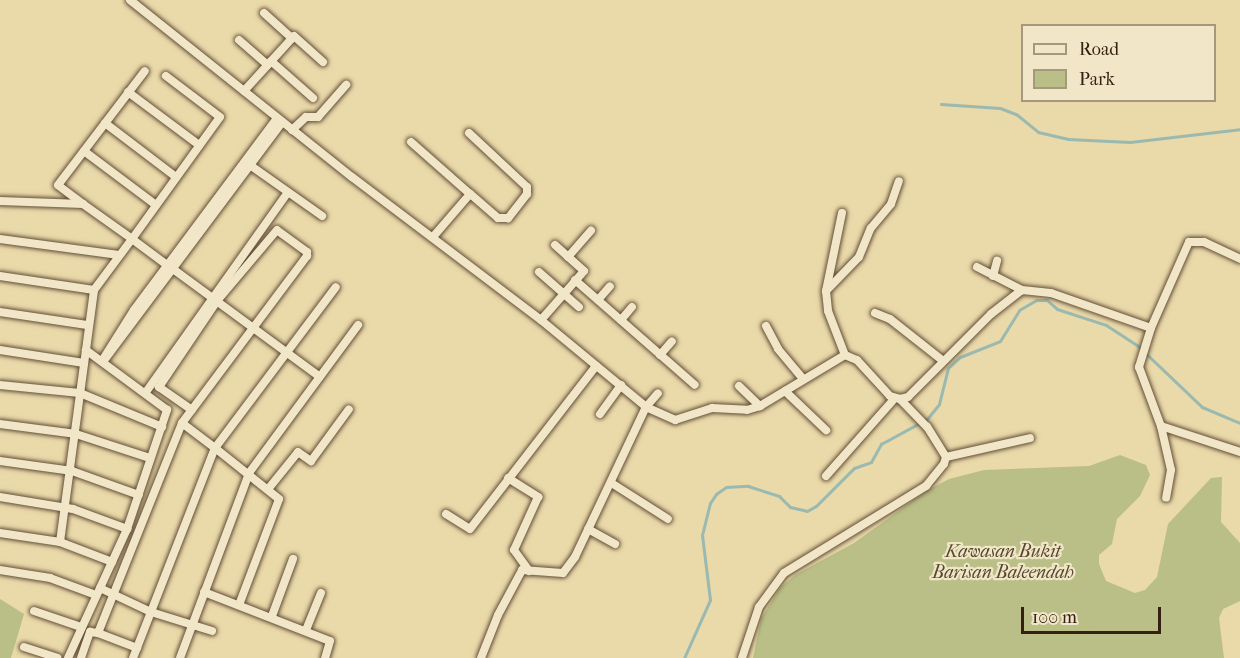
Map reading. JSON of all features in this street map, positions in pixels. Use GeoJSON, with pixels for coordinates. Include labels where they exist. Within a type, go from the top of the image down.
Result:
{"type":"FeatureCollection","features":[{"type":"Feature","properties":{"kind":"street"},"geometry":{"type":"LineString","coordinates":[[130,0],[292,130],[541,320],[646,407],[675,420],[712,408],[747,410],[760,406],[845,355]]}},
{"type":"Feature","properties":{"kind":"street"},"geometry":{"type":"LineString","coordinates":[[264,13],[322,62]]}},
{"type":"Feature","properties":{"kind":"street"},"geometry":{"type":"LineString","coordinates":[[244,91],[292,38]]}},
{"type":"Feature","properties":{"kind":"street"},"geometry":{"type":"LineString","coordinates":[[239,40],[313,98]]}},
{"type":"Feature","properties":{"kind":"street"},"geometry":{"type":"LineString","coordinates":[[144,71],[58,185],[320,377]]}},
{"type":"Feature","properties":{"kind":"street"},"geometry":{"type":"LineString","coordinates":[[60,542],[72,471],[87,325],[94,290],[220,117],[166,76]]}},
{"type":"Feature","properties":{"kind":"street"},"geometry":{"type":"LineString","coordinates":[[292,130],[306,117],[318,117],[346,85]]}},
{"type":"Feature","properties":{"kind":"street"},"geometry":{"type":"LineString","coordinates":[[128,92],[199,145]]}},
{"type":"Feature","properties":{"kind":"street"},"geometry":{"type":"LineString","coordinates":[[102,361],[114,352],[137,312],[280,120]]}},
{"type":"Feature","properties":{"kind":"street"},"geometry":{"type":"LineString","coordinates":[[105,123],[176,177]]}},
{"type":"Feature","properties":{"kind":"street"},"geometry":{"type":"LineString","coordinates":[[411,142],[498,218],[508,218],[527,194],[527,187],[469,133]]}},
{"type":"Feature","properties":{"kind":"street"},"geometry":{"type":"LineString","coordinates":[[84,151],[156,205]]}},
{"type":"Feature","properties":{"kind":"street"},"geometry":{"type":"LineString","coordinates":[[247,163],[322,216]]}},
{"type":"Feature","properties":{"kind":"street"},"geometry":{"type":"LineString","coordinates":[[826,291],[859,257],[871,228],[891,204],[899,182]]}},
{"type":"Feature","properties":{"kind":"street"},"geometry":{"type":"LineString","coordinates":[[192,410],[159,387],[215,299],[288,192]]}},
{"type":"Feature","properties":{"kind":"street"},"geometry":{"type":"LineString","coordinates":[[433,237],[470,194]]}},
{"type":"Feature","properties":{"kind":"street"},"geometry":{"type":"LineString","coordinates":[[0,201],[83,204]]}},
{"type":"Feature","properties":{"kind":"street"},"geometry":{"type":"LineString","coordinates":[[842,213],[826,291],[828,311],[845,355],[857,360],[882,390],[897,399],[923,424],[946,457]]}},
{"type":"Feature","properties":{"kind":"street"},"geometry":{"type":"LineString","coordinates":[[98,633],[182,423],[255,330],[307,252],[274,229],[215,299],[146,392]]}},
{"type":"Feature","properties":{"kind":"street"},"geometry":{"type":"LineString","coordinates":[[568,257],[591,231]]}},
{"type":"Feature","properties":{"kind":"street"},"geometry":{"type":"LineString","coordinates":[[0,239],[119,255]]}},
{"type":"Feature","properties":{"kind":"street"},"geometry":{"type":"LineString","coordinates":[[1166,498],[1171,470],[1161,426],[1141,379],[1142,350],[1189,242],[1204,242],[1240,259]]}},
{"type":"Feature","properties":{"kind":"street"},"geometry":{"type":"LineString","coordinates":[[541,320],[584,271],[555,245]]}},
{"type":"Feature","properties":{"kind":"street"},"geometry":{"type":"LineString","coordinates":[[993,276],[997,261]]}},
{"type":"Feature","properties":{"kind":"street"},"geometry":{"type":"LineString","coordinates":[[977,267],[1022,290],[1051,292],[1151,328]]}},
{"type":"Feature","properties":{"kind":"street"},"geometry":{"type":"LineString","coordinates":[[539,272],[579,307]]}},
{"type":"Feature","properties":{"kind":"street"},"geometry":{"type":"LineString","coordinates":[[0,276],[94,290]]}},
{"type":"Feature","properties":{"kind":"street"},"geometry":{"type":"LineString","coordinates":[[575,280],[695,385]]}},
{"type":"Feature","properties":{"kind":"street"},"geometry":{"type":"LineString","coordinates":[[598,300],[610,286]]}},
{"type":"Feature","properties":{"kind":"street"},"geometry":{"type":"LineString","coordinates":[[133,658],[215,448],[288,354],[336,287]]}},
{"type":"Feature","properties":{"kind":"street"},"geometry":{"type":"LineString","coordinates":[[826,476],[897,399],[914,392],[942,360],[1022,290]]}},
{"type":"Feature","properties":{"kind":"street"},"geometry":{"type":"LineString","coordinates":[[621,320],[632,308]]}},
{"type":"Feature","properties":{"kind":"street"},"geometry":{"type":"LineString","coordinates":[[0,312],[87,325]]}},
{"type":"Feature","properties":{"kind":"street"},"geometry":{"type":"LineString","coordinates":[[875,313],[891,319],[942,360]]}},
{"type":"Feature","properties":{"kind":"street"},"geometry":{"type":"LineString","coordinates":[[183,657],[192,622],[249,472],[358,325]]}},
{"type":"Feature","properties":{"kind":"street"},"geometry":{"type":"LineString","coordinates":[[766,326],[778,349],[803,379]]}},
{"type":"Feature","properties":{"kind":"street"},"geometry":{"type":"LineString","coordinates":[[660,355],[672,341]]}},
{"type":"Feature","properties":{"kind":"street"},"geometry":{"type":"LineString","coordinates":[[0,350],[84,363]]}},
{"type":"Feature","properties":{"kind":"street"},"geometry":{"type":"LineString","coordinates":[[68,658],[127,529],[167,410],[146,392],[86,350]]}},
{"type":"Feature","properties":{"kind":"street"},"geometry":{"type":"LineString","coordinates":[[446,514],[471,529],[596,366]]}},
{"type":"Feature","properties":{"kind":"street"},"geometry":{"type":"LineString","coordinates":[[0,385],[80,393],[162,427]]}},
{"type":"Feature","properties":{"kind":"street"},"geometry":{"type":"LineString","coordinates":[[600,414],[621,385]]}},
{"type":"Feature","properties":{"kind":"street"},"geometry":{"type":"LineString","coordinates":[[739,386],[760,406]]}},
{"type":"Feature","properties":{"kind":"street"},"geometry":{"type":"LineString","coordinates":[[785,391],[826,430]]}},
{"type":"Feature","properties":{"kind":"street"},"geometry":{"type":"LineString","coordinates":[[481,658],[517,576],[522,570],[563,573],[613,484],[646,407],[658,393]]}},
{"type":"Feature","properties":{"kind":"street"},"geometry":{"type":"LineString","coordinates":[[269,488],[298,452],[310,461],[349,409]]}},
{"type":"Feature","properties":{"kind":"street"},"geometry":{"type":"LineString","coordinates":[[182,423],[249,472],[279,499],[239,605]]}},
{"type":"Feature","properties":{"kind":"street"},"geometry":{"type":"LineString","coordinates":[[0,424],[76,434],[150,458]]}},
{"type":"Feature","properties":{"kind":"street"},"geometry":{"type":"LineString","coordinates":[[1161,426],[1240,452]]}},
{"type":"Feature","properties":{"kind":"street"},"geometry":{"type":"LineString","coordinates":[[742,658],[767,592],[784,573],[926,486],[946,457],[1030,438]]}},
{"type":"Feature","properties":{"kind":"street"},"geometry":{"type":"LineString","coordinates":[[0,461],[72,471],[139,495]]}},
{"type":"Feature","properties":{"kind":"street"},"geometry":{"type":"LineString","coordinates":[[508,478],[538,496],[514,550],[529,571]]}},
{"type":"Feature","properties":{"kind":"street"},"geometry":{"type":"LineString","coordinates":[[613,484],[668,519]]}},
{"type":"Feature","properties":{"kind":"street"},"geometry":{"type":"LineString","coordinates":[[0,497],[67,507],[127,529]]}},
{"type":"Feature","properties":{"kind":"street"},"geometry":{"type":"LineString","coordinates":[[588,529],[615,544]]}},
{"type":"Feature","properties":{"kind":"street"},"geometry":{"type":"LineString","coordinates":[[0,533],[60,542],[112,562]]}},
{"type":"Feature","properties":{"kind":"street"},"geometry":{"type":"LineString","coordinates":[[272,616],[293,559]]}},
{"type":"Feature","properties":{"kind":"street"},"geometry":{"type":"LineString","coordinates":[[0,570],[50,578],[112,595],[151,612],[192,622],[212,631]]}},
{"type":"Feature","properties":{"kind":"street"},"geometry":{"type":"LineString","coordinates":[[204,592],[272,616],[330,641],[325,658]]}},
{"type":"Feature","properties":{"kind":"street"},"geometry":{"type":"LineString","coordinates":[[306,630],[321,593]]}},
{"type":"Feature","properties":{"kind":"street"},"geometry":{"type":"LineString","coordinates":[[34,611],[81,627]]}},
{"type":"Feature","properties":{"kind":"street"},"geometry":{"type":"LineString","coordinates":[[81,658],[90,632],[137,648]]}},
{"type":"Feature","properties":{"kind":"street"},"geometry":{"type":"LineString","coordinates":[[24,647],[57,658]]}},
{"type":"Feature","properties":{"kind":"green space","name":"Kawasan Bukit Barisan Baleendah"},"geometry":{"type":"Polygon","coordinates":[[[1120,455],[1146,465],[1150,475],[1140,496],[1117,519],[1112,544],[1099,555],[1099,564],[1106,581],[1135,593],[1145,590],[1157,577],[1168,524],[1211,478],[1222,477],[1221,522],[1240,543],[1240,601],[1223,609],[1219,618],[1224,658],[753,658],[761,619],[780,588],[795,575],[854,543],[928,490],[949,479],[984,470],[1089,466],[1120,455]]]}},
{"type":"Feature","properties":{"kind":"green space"},"geometry":{"type":"Polygon","coordinates":[[[0,599],[24,614],[11,658],[0,658],[0,599]]]}},
{"type":"Feature","properties":{"kind":"waterway"},"geometry":{"type":"LineString","coordinates":[[941,104],[1000,108],[1016,114],[1038,132],[1068,139],[1130,142],[1240,129]]}},
{"type":"Feature","properties":{"kind":"waterway"},"geometry":{"type":"LineString","coordinates":[[684,658],[710,600],[702,535],[710,503],[716,494],[726,487],[748,486],[779,496],[790,507],[807,511],[816,506],[854,468],[871,462],[881,444],[927,419],[939,404],[948,368],[960,357],[1000,341],[1019,310],[1036,300],[1047,300],[1057,309],[1106,325],[1137,345],[1202,407],[1240,423]]}}]}
